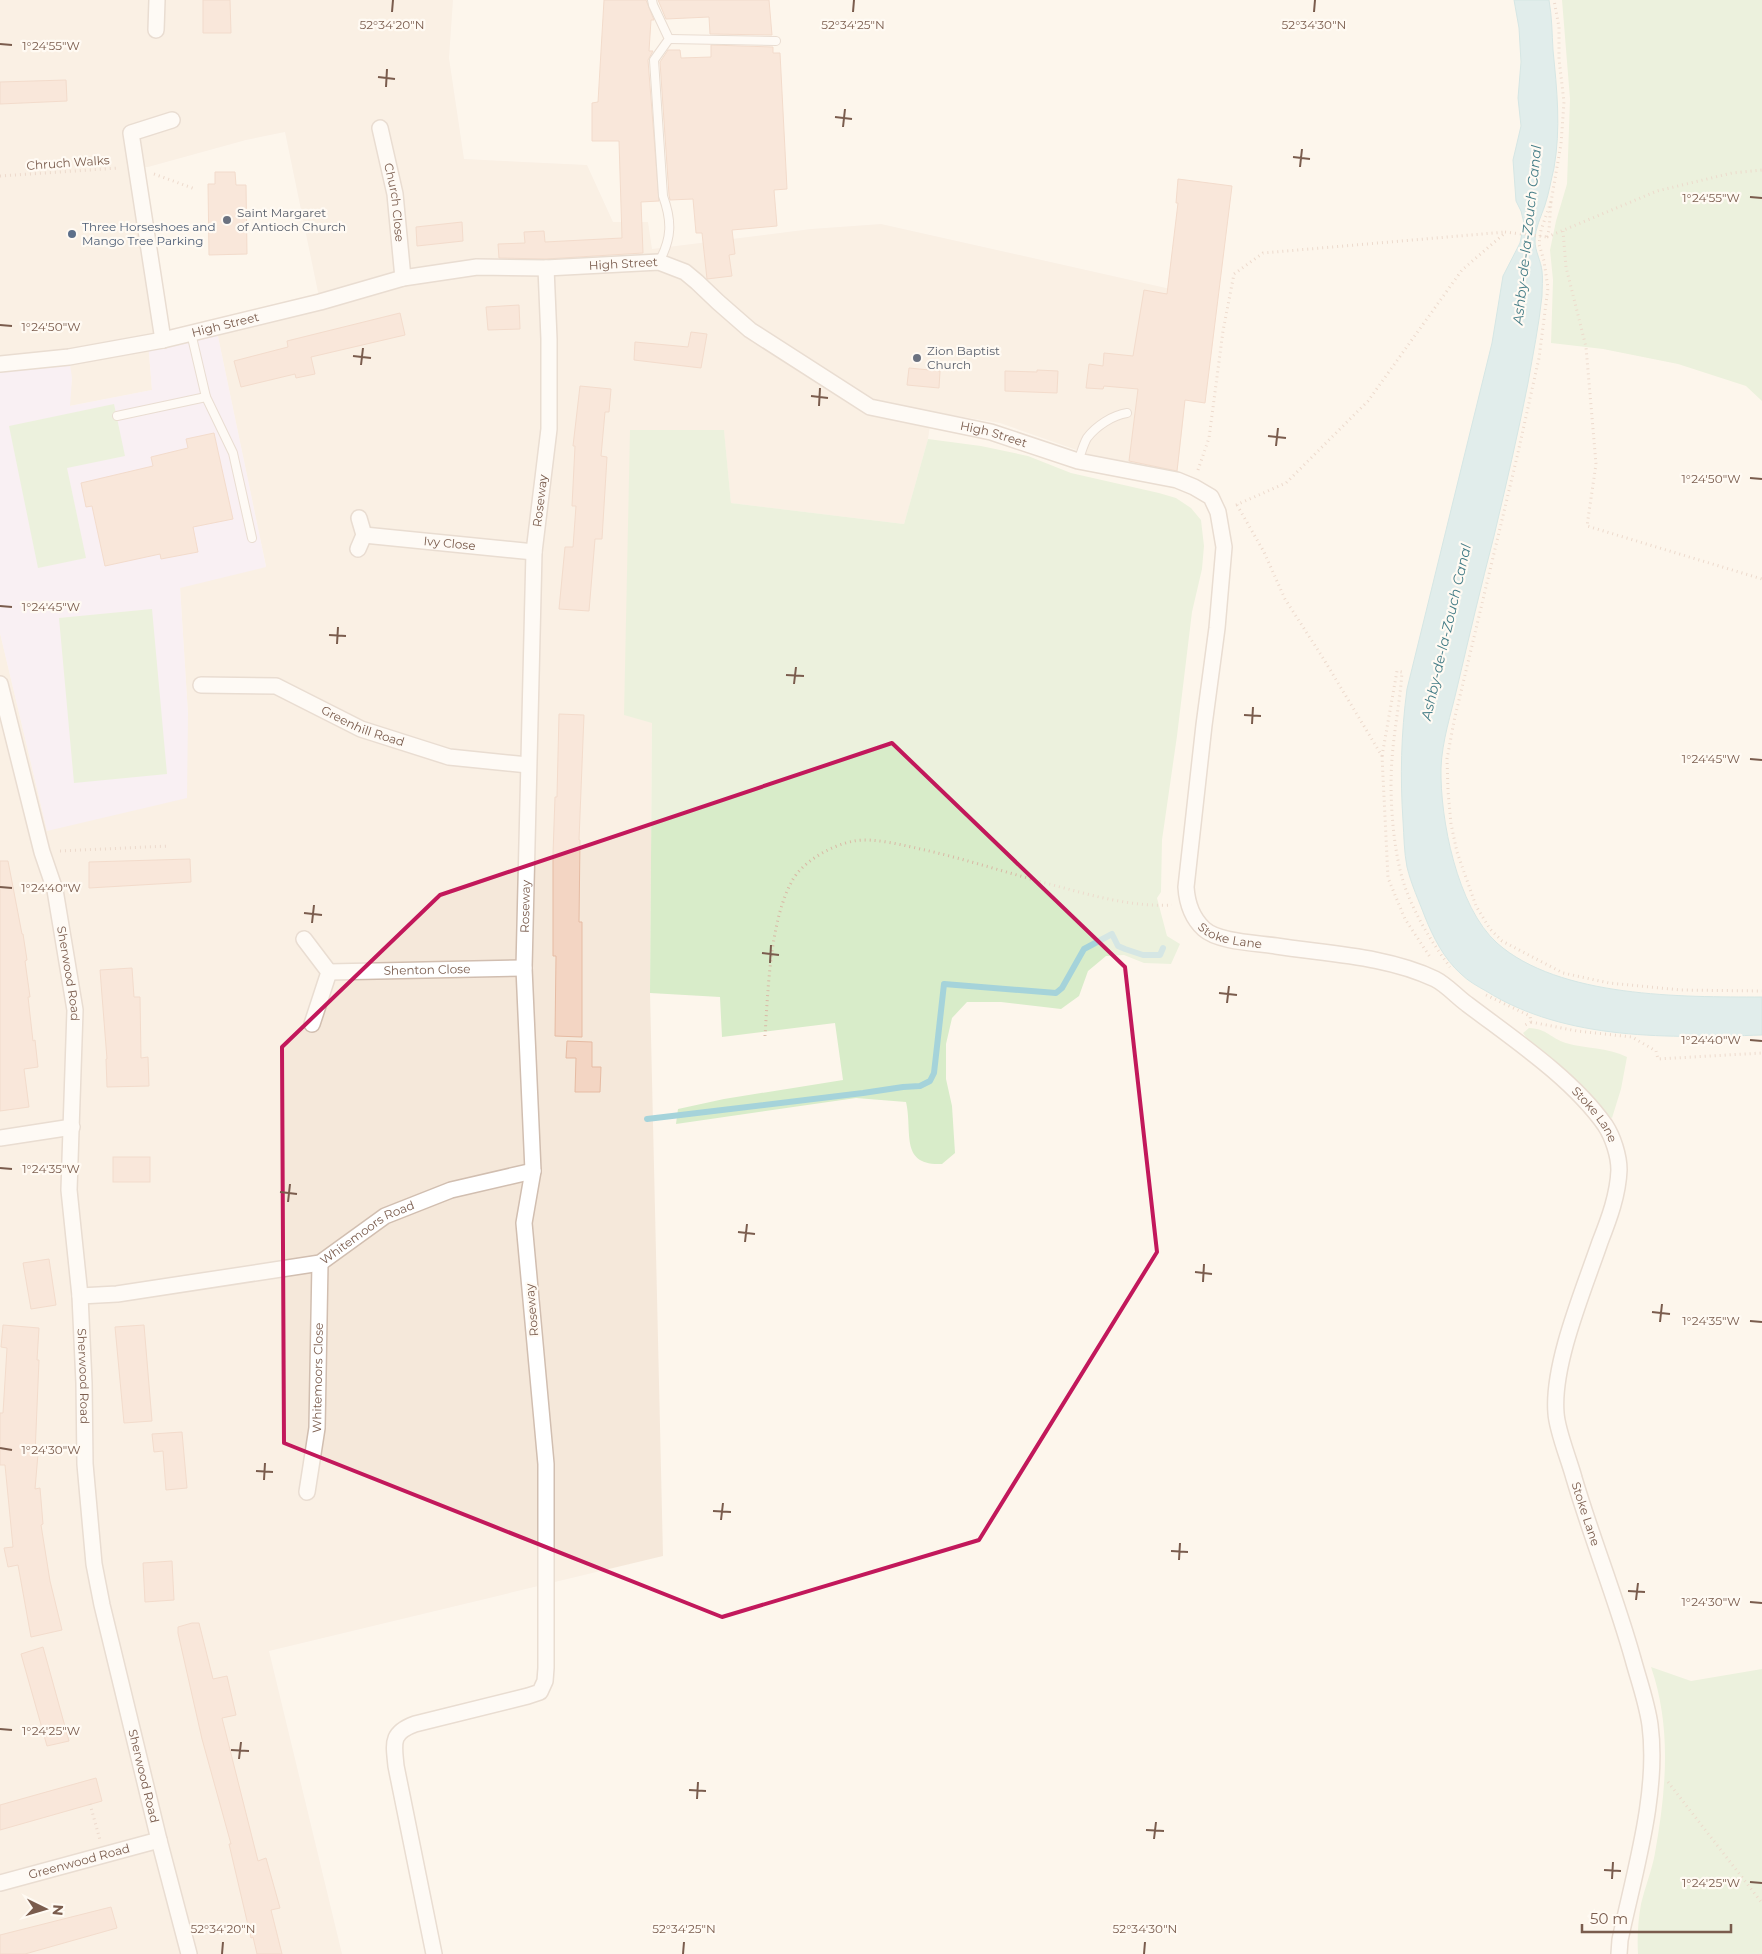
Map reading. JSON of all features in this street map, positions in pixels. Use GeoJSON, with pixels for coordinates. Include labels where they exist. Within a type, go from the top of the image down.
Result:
{"type":"FeatureCollection","features":[{"type":"Feature","properties":{"kind":"street"},"geometry":{"type":"LineString","coordinates":[[156,30],[157,0]]}},
{"type":"Feature","properties":{"kind":"street"},"geometry":{"type":"LineString","coordinates":[[163,340],[130,133],[172,120]]}},
{"type":"Feature","properties":{"kind":"street","name":"Church Close"},"geometry":{"type":"LineString","coordinates":[[380,128],[395,194],[403,278]]}},
{"type":"Feature","properties":{"kind":"street","name":"High Street"},"geometry":{"type":"LineString","coordinates":[[0,364],[70,357],[148,341],[163,340],[320,302],[403,278],[476,268],[546,268],[659,262],[684,272],[750,330],[870,407],[991,432],[1078,461],[1178,480],[1210,497],[1218,512]]}},
{"type":"Feature","properties":{"kind":"street","name":"Roseway"},"geometry":{"type":"LineString","coordinates":[[434,1954],[396,1766],[397,1735],[403,1728],[415,1724],[540,1692],[545,1681],[546,1668],[546,1464],[524,1223],[533,1171],[524,968],[534,552],[549,429],[549,339],[546,268]]}},
{"type":"Feature","properties":{"kind":"street"},"geometry":{"type":"LineString","coordinates":[[1187,904],[1186,887],[1217,628],[1224,547],[1218,512]]}},
{"type":"Feature","properties":{"kind":"street","name":"Ivy Close"},"geometry":{"type":"LineString","coordinates":[[359,518],[361,542],[534,552]]}},
{"type":"Feature","properties":{"kind":"street","name":"Sherwood Road"},"geometry":{"type":"LineString","coordinates":[[0,684],[42,852],[55,890],[75,1010],[69,1190],[80,1296],[85,1464],[94,1564],[102,1605],[159,1840],[189,1954]]}},
{"type":"Feature","properties":{"kind":"street","name":"Greenhill Road"},"geometry":{"type":"LineString","coordinates":[[201,685],[276,686],[361,729],[449,758],[528,765]]}},
{"type":"Feature","properties":{"kind":"street","name":"Stoke Lane"},"geometry":{"type":"LineString","coordinates":[[1187,904],[1206,931],[1226,939],[1395,965],[1438,980],[1508,1034],[1558,1076],[1592,1109],[1607,1128],[1619,1166],[1617,1188],[1611,1211],[1579,1302],[1561,1364],[1556,1415],[1587,1520],[1627,1638],[1650,1725],[1652,1755],[1650,1792],[1620,1940],[1619,1954]]}},
{"type":"Feature","properties":{"kind":"street"},"geometry":{"type":"LineString","coordinates":[[304,939],[329,972],[312,1024]]}},
{"type":"Feature","properties":{"kind":"street","name":"Shenton Close"},"geometry":{"type":"LineString","coordinates":[[329,972],[524,968]]}},
{"type":"Feature","properties":{"kind":"street"},"geometry":{"type":"LineString","coordinates":[[0,1138],[72,1127]]}},
{"type":"Feature","properties":{"kind":"street","name":"Whitemoors Road"},"geometry":{"type":"LineString","coordinates":[[80,1296],[117,1294],[320,1263],[385,1216],[451,1190],[533,1171]]}},
{"type":"Feature","properties":{"kind":"street","name":"Whitemoors Close"},"geometry":{"type":"LineString","coordinates":[[307,1492],[317,1428],[320,1263]]}},
{"type":"Feature","properties":{"kind":"street","name":"Greenwood Road"},"geometry":{"type":"LineString","coordinates":[[0,1883],[159,1840]]}},
{"type":"Feature","properties":{"kind":"lane"},"geometry":{"type":"LineString","coordinates":[[652,0],[652,5],[669,39]]}},
{"type":"Feature","properties":{"kind":"lane"},"geometry":{"type":"LineString","coordinates":[[669,39],[776,41]]}},
{"type":"Feature","properties":{"kind":"lane"},"geometry":{"type":"LineString","coordinates":[[659,262],[667,247],[670,216],[663,196],[654,60],[669,39]]}},
{"type":"Feature","properties":{"kind":"lane"},"geometry":{"type":"LineString","coordinates":[[191,333],[206,397],[233,453],[252,538]]}},
{"type":"Feature","properties":{"kind":"lane"},"geometry":{"type":"LineString","coordinates":[[117,416],[206,397]]}},
{"type":"Feature","properties":{"kind":"lane"},"geometry":{"type":"LineString","coordinates":[[1078,461],[1088,438],[1117,414],[1127,413]]}},
{"type":"Feature","properties":{"kind":"path"},"geometry":{"type":"LineString","coordinates":[[1546,237],[1549,230],[1551,202],[1561,144],[1564,102],[1559,26],[1554,0]]}},
{"type":"Feature","properties":{"kind":"path"},"geometry":{"type":"LineString","coordinates":[[136,167],[195,189]]}},
{"type":"Feature","properties":{"kind":"path","name":"Chruch Walks"},"geometry":{"type":"LineString","coordinates":[[0,176],[136,167]]}},
{"type":"Feature","properties":{"kind":"path"},"geometry":{"type":"LineString","coordinates":[[1194,487],[1198,466],[1209,438],[1223,331],[1234,274],[1263,253],[1505,232],[1546,237],[1657,191],[1732,173],[1762,170]]}},
{"type":"Feature","properties":{"kind":"path"},"geometry":{"type":"LineString","coordinates":[[1551,202],[1541,230],[1539,244],[1548,288],[1539,358],[1454,721],[1447,759],[1451,824],[1457,852],[1476,906],[1490,929],[1502,941],[1563,973],[1609,984],[1681,990],[1762,991]]}},
{"type":"Feature","properties":{"kind":"path"},"geometry":{"type":"LineString","coordinates":[[1563,230],[1566,266],[1586,347],[1596,464],[1587,526],[1762,579]]}},
{"type":"Feature","properties":{"kind":"path"},"geometry":{"type":"LineString","coordinates":[[1218,512],[1228,503],[1237,505],[1286,483],[1368,401],[1462,270],[1505,232]]}},
{"type":"Feature","properties":{"kind":"path"},"geometry":{"type":"LineString","coordinates":[[1237,505],[1264,552],[1285,599],[1382,756]]}},
{"type":"Feature","properties":{"kind":"path"},"geometry":{"type":"LineString","coordinates":[[1435,965],[1405,919],[1388,878],[1382,756],[1397,671],[1402,672],[1392,762],[1392,808],[1398,855],[1405,887],[1439,952],[1452,969]]}},
{"type":"Feature","properties":{"kind":"path"},"geometry":{"type":"LineString","coordinates":[[765,1036],[774,942],[782,901],[793,878],[809,861],[832,849],[855,841],[886,842],[967,860],[1027,879],[1100,898],[1154,906],[1187,904]]}},
{"type":"Feature","properties":{"kind":"path"},"geometry":{"type":"LineString","coordinates":[[42,852],[169,846]]}},
{"type":"Feature","properties":{"kind":"path"},"geometry":{"type":"LineString","coordinates":[[1481,991],[1502,1004],[1530,1016]]}},
{"type":"Feature","properties":{"kind":"path"},"geometry":{"type":"LineString","coordinates":[[1531,1022],[1577,1032],[1632,1037],[1656,1051],[1658,1059],[1762,1053]]}},
{"type":"Feature","properties":{"kind":"path"},"geometry":{"type":"LineString","coordinates":[[1651,1777],[1666,1779],[1762,1903]]}},
{"type":"Feature","properties":{"kind":"path"},"geometry":{"type":"LineString","coordinates":[[90,1804],[105,1854]]}},
{"type":"Feature","properties":{"kind":"highlighted area"},"geometry":{"type":"Polygon","coordinates":[[[892,743],[1125,967],[1157,1252],[979,1540],[722,1617],[284,1443],[282,1047],[440,895],[892,743]]]}},
{"type":"Feature","properties":{"kind":"shaded area"},"geometry":{"type":"Polygon","coordinates":[[[0,0],[453,0],[449,58],[464,159],[587,165],[613,222],[648,222],[652,249],[811,229],[881,224],[1175,290],[1162,404],[1184,414],[1177,476],[1091,455],[1000,423],[932,412],[928,439],[904,524],[731,503],[724,431],[624,714],[652,722],[650,993],[663,1556],[269,1651],[342,1954],[0,1954],[0,633],[47,830],[188,714],[180,587],[266,566],[216,327],[320,302],[285,132],[246,140],[148,167],[137,167],[163,340],[148,341],[152,390],[69,406],[72,378],[0,364],[0,0]]]}},
{"type":"Feature","properties":{"kind":"shaded area"},"geometry":{"type":"Polygon","coordinates":[[[216,327],[266,567],[180,588],[188,714],[187,798],[47,831],[0,633],[0,364],[69,357],[72,378],[70,406],[152,390],[148,341],[216,327]]]}},
{"type":"Feature","properties":{"kind":"green space"},"geometry":{"type":"Polygon","coordinates":[[[1562,0],[1762,0],[1762,401],[1746,386],[1678,364],[1603,349],[1551,343],[1553,280],[1550,250],[1567,184],[1570,99],[1562,0]]]}},
{"type":"Feature","properties":{"kind":"green space"},"geometry":{"type":"Polygon","coordinates":[[[114,404],[125,456],[67,468],[86,558],[38,568],[9,426],[114,404]]]}},
{"type":"Feature","properties":{"kind":"green space"},"geometry":{"type":"Polygon","coordinates":[[[630,430],[724,430],[731,503],[904,524],[928,439],[981,446],[1028,456],[1071,473],[1176,498],[1191,508],[1201,520],[1204,546],[1202,569],[1192,612],[1162,840],[1161,892],[1157,898],[1167,936],[1180,944],[1171,964],[1144,963],[1124,955],[1106,956],[1088,971],[1079,996],[1061,1009],[1001,1002],[967,1002],[952,1018],[946,1044],[946,1079],[952,1106],[955,1153],[942,1164],[928,1163],[919,1159],[914,1153],[910,1145],[906,1102],[856,1098],[676,1124],[678,1109],[724,1099],[843,1080],[835,1023],[722,1037],[720,997],[650,993],[652,723],[624,715],[630,430]]]}},
{"type":"Feature","properties":{"kind":"green space"},"geometry":{"type":"Polygon","coordinates":[[[152,609],[167,774],[74,783],[59,618],[152,609]]]}},
{"type":"Feature","properties":{"kind":"green space"},"geometry":{"type":"Polygon","coordinates":[[[1529,1028],[1541,1030],[1566,1043],[1612,1051],[1627,1057],[1621,1089],[1612,1118],[1599,1110],[1532,1046],[1523,1033],[1529,1028]]]}},
{"type":"Feature","properties":{"kind":"green space"},"geometry":{"type":"Polygon","coordinates":[[[1651,1667],[1691,1681],[1762,1669],[1762,1954],[1638,1954],[1640,1910],[1655,1853],[1664,1783],[1665,1760],[1662,1713],[1651,1667]]]}},
{"type":"Feature","properties":{"kind":"water","name":"Ashby-de-la-Zouch Canal"},"geometry":{"type":"Polygon","coordinates":[[[1514,0],[1549,0],[1557,94],[1558,124],[1556,153],[1550,186],[1535,236],[1542,271],[1542,296],[1528,383],[1503,498],[1443,748],[1441,789],[1448,836],[1461,885],[1471,908],[1483,927],[1497,943],[1523,961],[1553,975],[1623,991],[1696,996],[1762,997],[1762,1035],[1655,1036],[1620,1033],[1584,1028],[1550,1019],[1517,1007],[1470,981],[1449,962],[1428,925],[1407,867],[1404,844],[1401,772],[1403,722],[1407,689],[1492,343],[1503,276],[1520,243],[1524,223],[1516,201],[1513,160],[1521,126],[1518,98],[1521,62],[1519,28],[1514,0]]]}},
{"type":"Feature","properties":{"kind":"building"},"geometry":{"type":"Polygon","coordinates":[[[203,0],[230,0],[231,33],[203,33],[203,0]]]}},
{"type":"Feature","properties":{"kind":"building"},"geometry":{"type":"Polygon","coordinates":[[[604,0],[646,0],[654,20],[651,20],[649,51],[653,51],[648,60],[659,201],[641,202],[643,253],[546,259],[499,258],[498,244],[525,243],[524,232],[544,231],[545,242],[622,238],[619,141],[592,141],[592,103],[598,102],[604,0]]]}},
{"type":"Feature","properties":{"kind":"building"},"geometry":{"type":"Polygon","coordinates":[[[658,0],[769,0],[772,35],[710,34],[709,17],[666,19],[658,0]]]}},
{"type":"Feature","properties":{"kind":"building"},"geometry":{"type":"Polygon","coordinates":[[[711,45],[773,47],[773,53],[780,53],[787,189],[774,190],[777,226],[732,230],[735,254],[729,255],[732,276],[707,279],[702,233],[696,233],[693,199],[670,200],[660,62],[668,50],[680,50],[681,58],[711,57],[711,45]]]}},
{"type":"Feature","properties":{"kind":"building"},"geometry":{"type":"Polygon","coordinates":[[[66,80],[67,101],[0,104],[0,82],[66,80]]]}},
{"type":"Feature","properties":{"kind":"building","name":"Saint Margaret of Antioch Church"},"geometry":{"type":"Polygon","coordinates":[[[215,172],[235,172],[236,185],[246,185],[247,254],[209,255],[208,184],[215,184],[215,172]]]}},
{"type":"Feature","properties":{"kind":"building"},"geometry":{"type":"Polygon","coordinates":[[[1178,179],[1232,186],[1205,403],[1185,400],[1177,471],[1129,461],[1138,389],[1104,386],[1103,389],[1086,388],[1089,364],[1103,366],[1104,353],[1133,356],[1144,290],[1167,294],[1178,203],[1176,203],[1178,179]]]}},
{"type":"Feature","properties":{"kind":"building"},"geometry":{"type":"Polygon","coordinates":[[[462,222],[463,241],[417,246],[416,227],[462,222]]]}},
{"type":"Feature","properties":{"kind":"building"},"geometry":{"type":"Polygon","coordinates":[[[519,305],[520,329],[488,330],[486,307],[519,305]]]}},
{"type":"Feature","properties":{"kind":"building"},"geometry":{"type":"Polygon","coordinates":[[[400,313],[405,335],[311,357],[315,374],[296,378],[295,374],[241,387],[234,361],[288,347],[287,341],[400,313]]]}},
{"type":"Feature","properties":{"kind":"building"},"geometry":{"type":"Polygon","coordinates":[[[691,332],[707,334],[701,368],[634,360],[635,342],[688,347],[691,332]]]}},
{"type":"Feature","properties":{"kind":"building","name":"Zion Baptist Church"},"geometry":{"type":"Polygon","coordinates":[[[909,368],[940,371],[939,388],[907,385],[909,368]]]}},
{"type":"Feature","properties":{"kind":"building"},"geometry":{"type":"Polygon","coordinates":[[[1037,370],[1058,371],[1057,393],[1005,391],[1005,371],[1037,372],[1037,370]]]}},
{"type":"Feature","properties":{"kind":"building"},"geometry":{"type":"Polygon","coordinates":[[[580,386],[611,389],[609,412],[605,412],[601,456],[607,457],[602,539],[595,539],[589,611],[559,609],[565,547],[573,547],[576,506],[572,506],[575,446],[573,446],[580,386]]]}},
{"type":"Feature","properties":{"kind":"building"},"geometry":{"type":"Polygon","coordinates":[[[214,433],[233,519],[193,527],[198,552],[161,559],[160,554],[105,566],[92,506],[86,507],[81,483],[153,466],[151,457],[188,448],[186,439],[214,433]]]}},
{"type":"Feature","properties":{"kind":"building"},"geometry":{"type":"Polygon","coordinates":[[[559,714],[584,715],[579,840],[579,922],[582,922],[582,1037],[555,1036],[556,956],[553,956],[553,854],[555,797],[557,797],[559,714]]]}},
{"type":"Feature","properties":{"kind":"building"},"geometry":{"type":"Polygon","coordinates":[[[190,859],[191,882],[89,888],[89,862],[190,859]]]}},
{"type":"Feature","properties":{"kind":"building"},"geometry":{"type":"Polygon","coordinates":[[[0,861],[8,861],[23,934],[30,997],[28,997],[38,1067],[24,1069],[29,1107],[0,1111],[0,861]]]}},
{"type":"Feature","properties":{"kind":"building"},"geometry":{"type":"Polygon","coordinates":[[[132,968],[134,997],[140,997],[141,1058],[148,1057],[149,1086],[107,1087],[107,1059],[100,970],[132,968]]]}},
{"type":"Feature","properties":{"kind":"building"},"geometry":{"type":"Polygon","coordinates":[[[567,1041],[592,1042],[592,1067],[601,1067],[600,1092],[575,1092],[576,1058],[566,1058],[567,1041]]]}},
{"type":"Feature","properties":{"kind":"building"},"geometry":{"type":"Polygon","coordinates":[[[113,1157],[150,1157],[150,1182],[113,1182],[113,1157]]]}},
{"type":"Feature","properties":{"kind":"building"},"geometry":{"type":"Polygon","coordinates":[[[49,1259],[56,1305],[31,1309],[23,1263],[49,1259]]]}},
{"type":"Feature","properties":{"kind":"building"},"geometry":{"type":"Polygon","coordinates":[[[3,1325],[39,1328],[35,1454],[38,1454],[35,1489],[40,1488],[43,1524],[41,1525],[50,1581],[62,1630],[31,1637],[18,1565],[8,1567],[4,1548],[13,1547],[5,1465],[0,1465],[0,1413],[3,1413],[7,1348],[1,1347],[3,1325]]]}},
{"type":"Feature","properties":{"kind":"building"},"geometry":{"type":"Polygon","coordinates":[[[144,1325],[152,1421],[124,1423],[115,1327],[144,1325]]]}},
{"type":"Feature","properties":{"kind":"building"},"geometry":{"type":"Polygon","coordinates":[[[182,1432],[187,1488],[166,1490],[163,1451],[154,1452],[152,1434],[182,1432]]]}},
{"type":"Feature","properties":{"kind":"building"},"geometry":{"type":"Polygon","coordinates":[[[172,1561],[174,1600],[145,1602],[143,1563],[172,1561]]]}},
{"type":"Feature","properties":{"kind":"building"},"geometry":{"type":"Polygon","coordinates":[[[199,1623],[213,1679],[227,1676],[236,1715],[222,1718],[258,1861],[266,1858],[280,1908],[271,1910],[282,1954],[257,1954],[253,1937],[251,1938],[229,1844],[231,1844],[202,1739],[178,1633],[178,1627],[199,1623]]]}},
{"type":"Feature","properties":{"kind":"building"},"geometry":{"type":"Polygon","coordinates":[[[43,1647],[69,1741],[47,1746],[21,1654],[43,1647]]]}},
{"type":"Feature","properties":{"kind":"building"},"geometry":{"type":"Polygon","coordinates":[[[96,1778],[102,1801],[0,1830],[0,1805],[96,1778]]]}},
{"type":"Feature","properties":{"kind":"building"},"geometry":{"type":"Polygon","coordinates":[[[111,1907],[117,1928],[25,1954],[0,1954],[0,1935],[111,1907]]]}},
{"type":"Feature","properties":{"kind":"waterway"},"geometry":{"type":"LineString","coordinates":[[647,1119],[920,1086],[930,1081],[934,1073],[944,984],[1056,993],[1062,988],[1084,949],[1112,934],[1118,946],[1143,955],[1160,955],[1163,948]]}},
{"type":"Feature","properties":{"kind":"place","name":"Saint Margaret of Antioch Church"},"geometry":{"type":"Point","coordinates":[227,220]}},
{"type":"Feature","properties":{"kind":"place","name":"Three Horseshoes and Mango Tree Parking"},"geometry":{"type":"Point","coordinates":[72,234]}},
{"type":"Feature","properties":{"kind":"place","name":"Zion Baptist Church"},"geometry":{"type":"Point","coordinates":[917,358]}}]}
